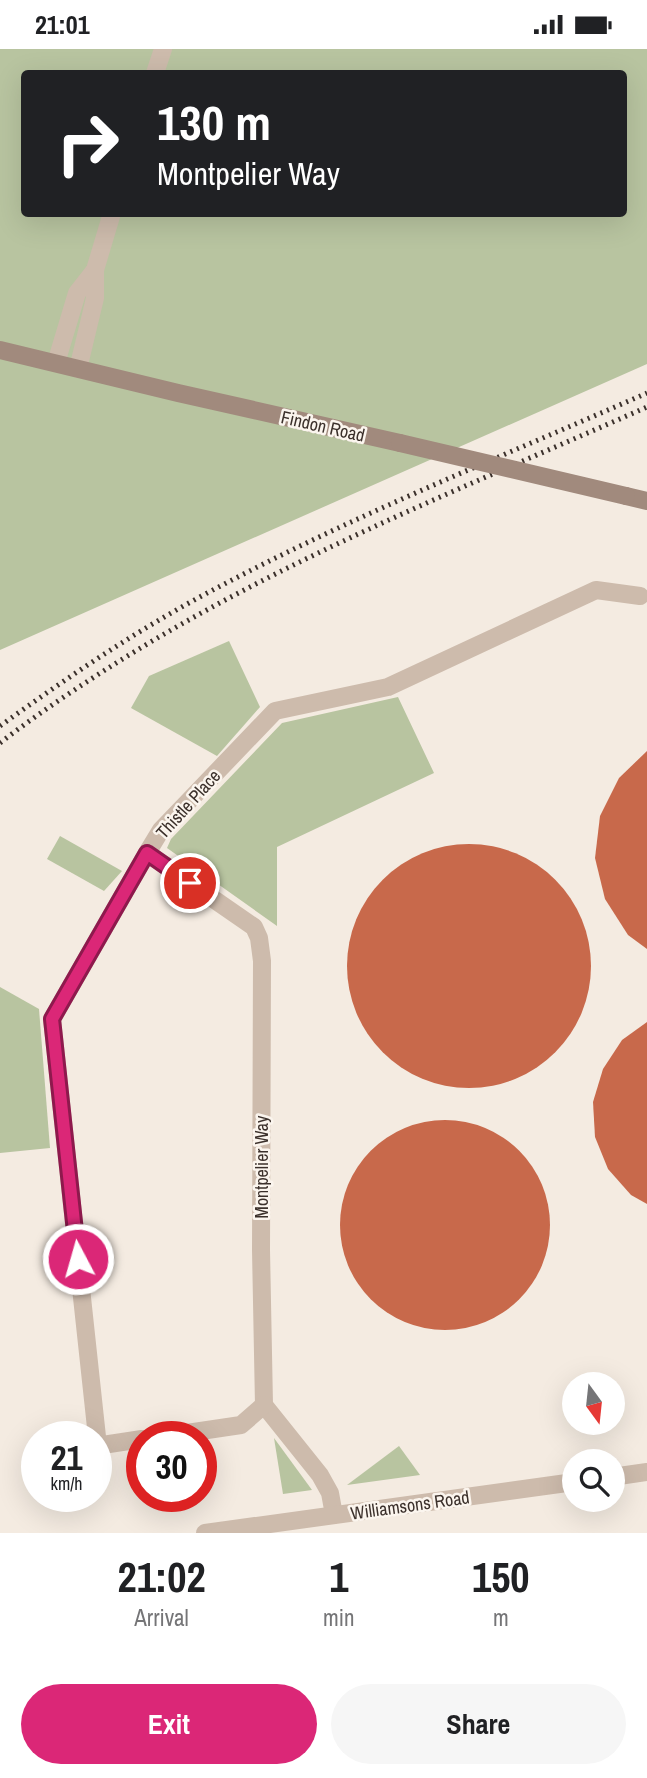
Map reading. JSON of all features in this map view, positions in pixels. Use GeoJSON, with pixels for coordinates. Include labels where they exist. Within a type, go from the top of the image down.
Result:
{"type":"FeatureCollection","features":[{"type":"Feature","properties":{"kind":"street"},"geometry":{"type":"LineString","coordinates":[[156,70],[163,49]]}},
{"type":"Feature","properties":{"kind":"street"},"geometry":{"type":"LineString","coordinates":[[56,363],[77,293],[94,270],[111,217]]}},
{"type":"Feature","properties":{"kind":"street"},"geometry":{"type":"LineString","coordinates":[[78,369],[95,298],[94,270]]}},
{"type":"Feature","properties":{"kind":"street","name":"Findon Road"},"geometry":{"type":"LineString","coordinates":[[0,350],[647,501]]}},
{"type":"Feature","properties":{"kind":"street","name":"Thistle Place"},"geometry":{"type":"LineString","coordinates":[[94,1421],[52,1019],[161,831],[275,711],[388,687],[596,590],[640,596]]}},
{"type":"Feature","properties":{"kind":"street","name":"Montpelier Way"},"geometry":{"type":"LineString","coordinates":[[147,853],[254,927],[259,938],[262,961],[261,1250],[264,1405]]}},
{"type":"Feature","properties":{"kind":"street"},"geometry":{"type":"LineString","coordinates":[[217,1429],[241,1425],[264,1405],[320,1475],[330,1493],[334,1515]]}},
{"type":"Feature","properties":{"kind":"street"},"geometry":{"type":"LineString","coordinates":[[625,1475],[647,1472]]}},
{"type":"Feature","properties":{"kind":"street","name":"Williamsons Road"},"geometry":{"type":"LineString","coordinates":[[205,1533],[562,1484]]}},
{"type":"Feature","properties":{"kind":"green space"},"geometry":{"type":"Polygon","coordinates":[[[0,49],[647,49],[647,364],[0,650],[0,49]]]}},
{"type":"Feature","properties":{"kind":"green space"},"geometry":{"type":"Polygon","coordinates":[[[229,641],[260,707],[217,756],[131,708],[149,676],[229,641]]]}},
{"type":"Feature","properties":{"kind":"green space"},"geometry":{"type":"Polygon","coordinates":[[[398,697],[434,773],[277,847],[277,926],[167,848],[171,839],[282,723],[398,697]]]}},
{"type":"Feature","properties":{"kind":"green space"},"geometry":{"type":"Polygon","coordinates":[[[60,836],[122,871],[104,891],[47,859],[60,836]]]}},
{"type":"Feature","properties":{"kind":"green space"},"geometry":{"type":"Polygon","coordinates":[[[0,987],[39,1009],[50,1148],[0,1153],[0,987]]]}},
{"type":"Feature","properties":{"kind":"green space"},"geometry":{"type":"Polygon","coordinates":[[[274,1438],[312,1490],[283,1494],[274,1438]]]}},
{"type":"Feature","properties":{"kind":"green space"},"geometry":{"type":"Polygon","coordinates":[[[399,1446],[420,1475],[347,1485],[399,1446]]]}},
{"type":"Feature","properties":{"kind":"building"},"geometry":{"type":"Polygon","coordinates":[[[647,751],[647,949],[628,935],[605,899],[595,858],[600,816],[619,778],[647,751]]]}},
{"type":"Feature","properties":{"kind":"building"},"geometry":{"type":"Polygon","coordinates":[[[469,844],[516,854],[537,865],[555,880],[570,898],[581,919],[591,966],[581,1013],[570,1034],[555,1052],[537,1067],[516,1078],[469,1088],[422,1078],[401,1067],[383,1052],[368,1034],[357,1013],[347,966],[357,919],[368,898],[383,880],[401,865],[422,854],[469,844]]]}},
{"type":"Feature","properties":{"kind":"building"},"geometry":{"type":"Polygon","coordinates":[[[647,1022],[647,1204],[631,1195],[608,1169],[595,1137],[593,1102],[603,1069],[622,1040],[647,1022]]]}},
{"type":"Feature","properties":{"kind":"building"},"geometry":{"type":"Polygon","coordinates":[[[445,1120],[485,1128],[519,1151],[542,1185],[550,1225],[542,1265],[519,1299],[485,1322],[445,1330],[405,1322],[371,1299],[348,1265],[340,1225],[348,1185],[371,1151],[405,1128],[445,1120]]]}},
{"type":"Feature","properties":{"kind":"railway"},"geometry":{"type":"LineString","coordinates":[[0,726],[130,638],[183,606],[264,564],[427,488],[647,393]]}},
{"type":"Feature","properties":{"kind":"railway"},"geometry":{"type":"LineString","coordinates":[[0,743],[113,665],[242,591],[375,526],[647,407]]}},
{"type":"Feature","properties":{"kind":"route"},"geometry":{"type":"LineString","coordinates":[[78,1259],[52,1019],[147,853],[190,883]]}}]}
